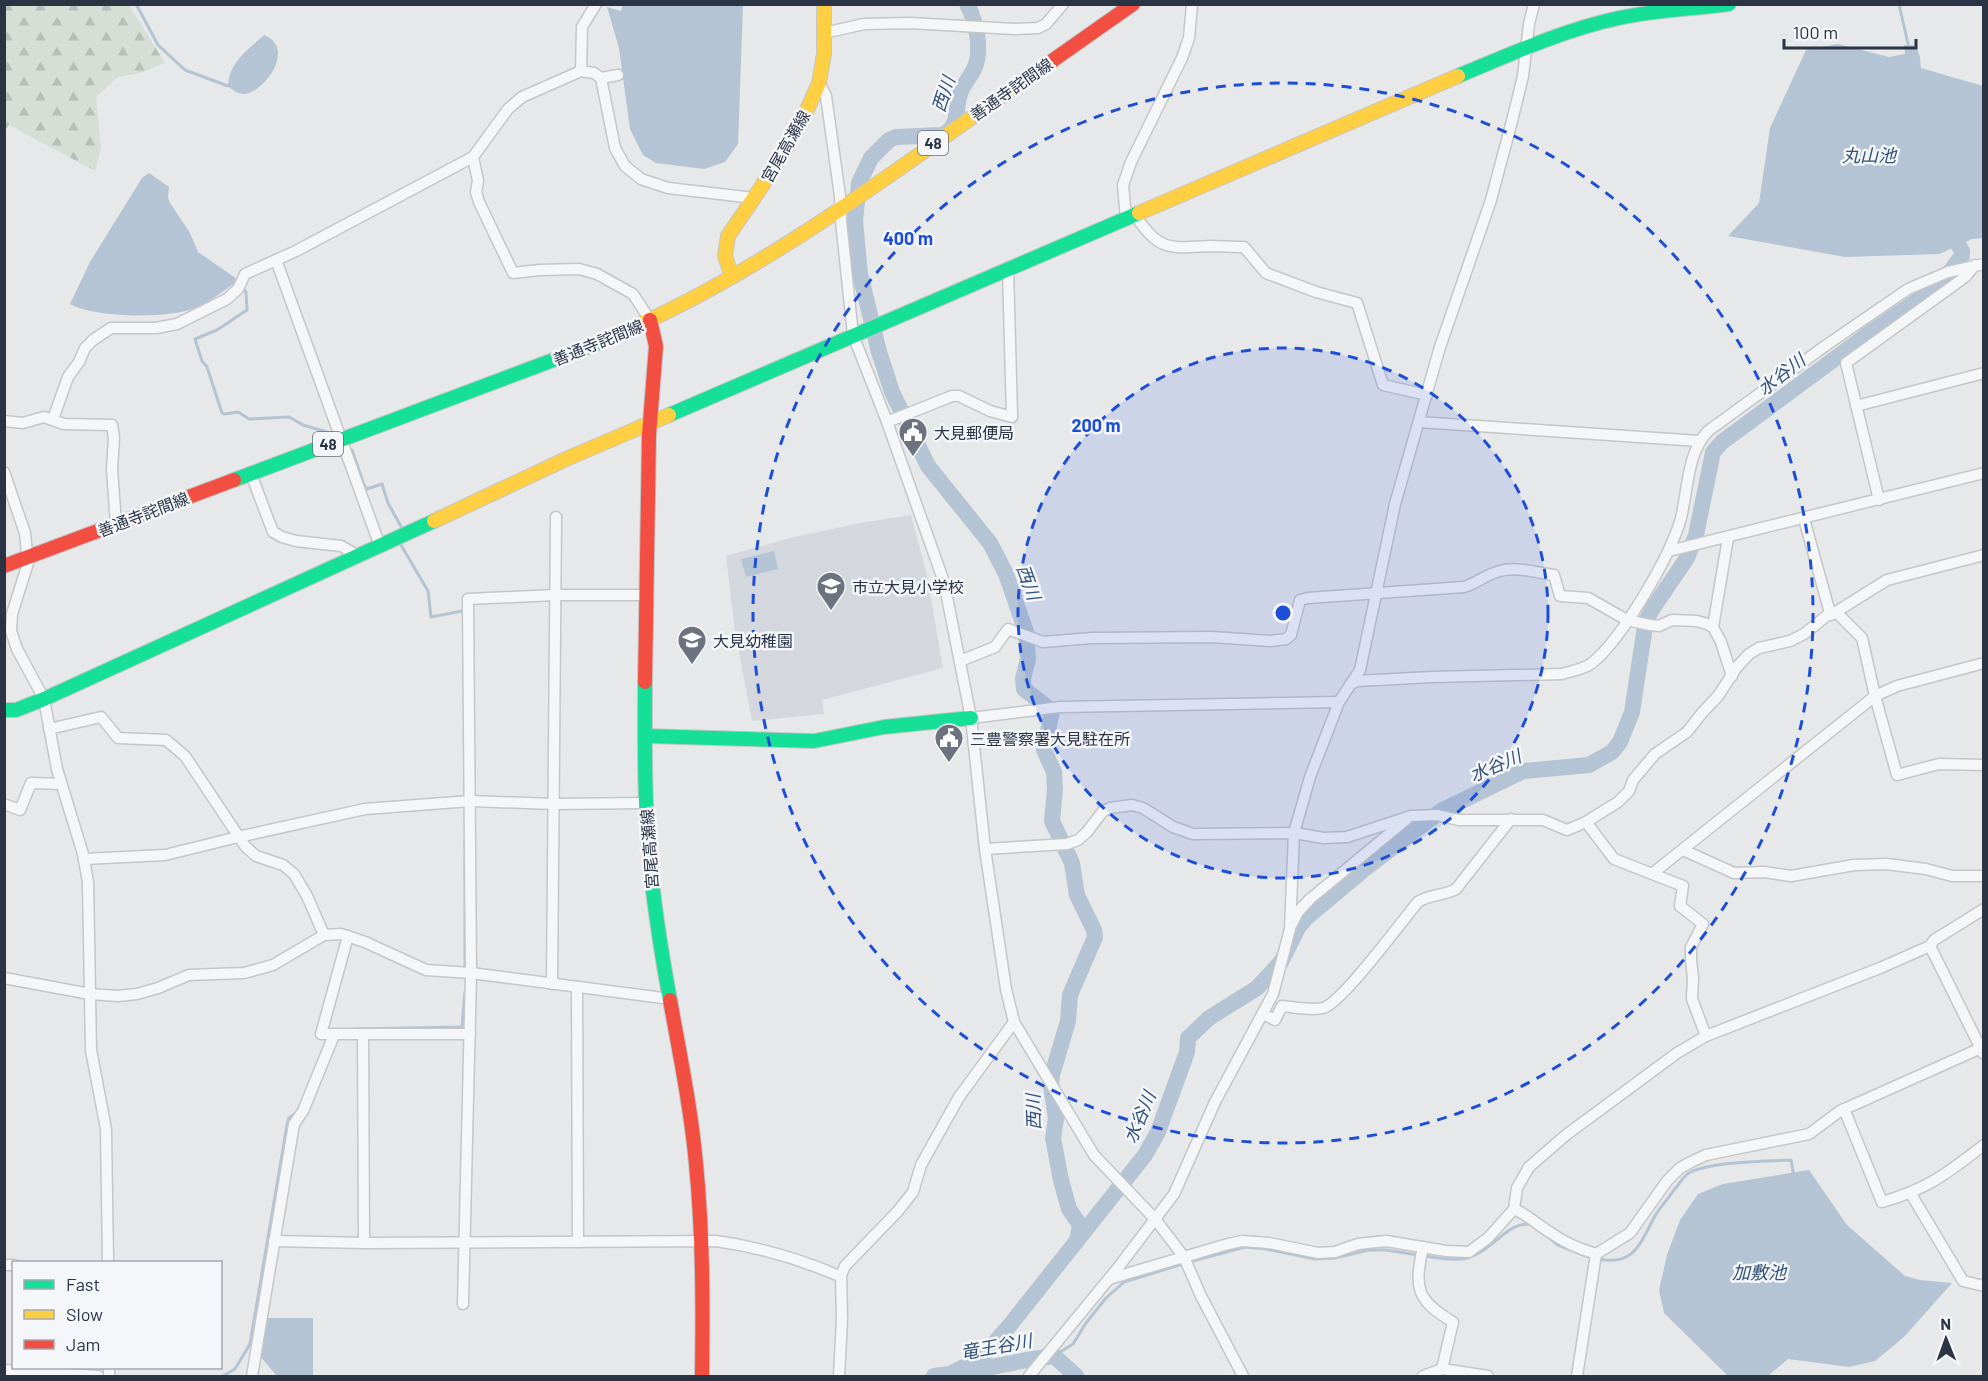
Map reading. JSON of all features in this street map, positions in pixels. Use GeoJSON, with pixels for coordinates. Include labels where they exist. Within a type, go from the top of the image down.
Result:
{"type":"FeatureCollection","features":[{"type":"Feature","properties":{"kind":"main road","name":"宮尾高瀬線"},"geometry":{"type":"LineString","coordinates":[[732,277],[725,263],[724,254],[731,229],[754,198],[807,111],[819,82],[824,33],[824,4]]}},
{"type":"Feature","properties":{"kind":"main road","name":"善通寺詫間線"},"geometry":{"type":"LineString","coordinates":[[4,566],[596,344],[650,320],[732,277],[841,210],[1132,4]]}},
{"type":"Feature","properties":{"kind":"main road"},"geometry":{"type":"LineString","coordinates":[[4,710],[16,710],[44,699],[566,459],[1444,82],[1557,37],[1619,18],[1729,4]]}},
{"type":"Feature","properties":{"kind":"main road","name":"宮尾高瀬線"},"geometry":{"type":"LineString","coordinates":[[650,320],[656,346],[650,423],[648,585],[645,595],[646,803],[654,902],[693,1136],[702,1241],[702,1377]]}},
{"type":"Feature","properties":{"kind":"main road"},"geometry":{"type":"LineString","coordinates":[[646,736],[814,741],[884,727],[971,718]]}},
{"type":"Feature","properties":{"kind":"street"},"geometry":{"type":"LineString","coordinates":[[586,4],[589,16]]}},
{"type":"Feature","properties":{"kind":"street"},"geometry":{"type":"LineString","coordinates":[[580,71],[582,27],[596,4]]}},
{"type":"Feature","properties":{"kind":"street"},"geometry":{"type":"LineString","coordinates":[[824,33],[864,24],[910,23],[1014,29],[1038,28],[1046,24],[1063,4]]}},
{"type":"Feature","properties":{"kind":"street"},"geometry":{"type":"LineString","coordinates":[[1192,4],[1189,38],[1182,58],[1131,162],[1123,185],[1130,217],[1159,242],[1174,249],[1214,246],[1244,247],[1266,273],[1316,292],[1357,303],[1383,385],[1427,395]]}},
{"type":"Feature","properties":{"kind":"street"},"geometry":{"type":"LineString","coordinates":[[1290,929],[1294,833],[1310,777],[1340,702],[1360,670],[1395,504],[1440,347],[1491,200],[1520,87],[1534,4]]}},
{"type":"Feature","properties":{"kind":"street"},"geometry":{"type":"LineString","coordinates":[[53,419],[68,377],[79,362],[85,348],[111,328],[156,328],[177,324],[227,299],[238,289],[245,274],[387,205],[473,157],[508,109],[522,97],[580,71],[594,73],[601,78],[615,148],[625,166],[641,179],[668,188],[754,198]]}},
{"type":"Feature","properties":{"kind":"street"},"geometry":{"type":"LineString","coordinates":[[601,78],[618,75]]}},
{"type":"Feature","properties":{"kind":"street"},"geometry":{"type":"LineString","coordinates":[[819,82],[826,96],[840,196],[853,335],[887,422],[944,582],[971,718],[985,849],[1006,989],[1014,1022],[1094,1155],[1155,1219],[1186,1261],[1209,1312],[1243,1377]]}},
{"type":"Feature","properties":{"kind":"street"},"geometry":{"type":"LineString","coordinates":[[473,157],[479,202],[513,273],[579,269],[597,274],[633,294],[650,320]]}},
{"type":"Feature","properties":{"kind":"street"},"geometry":{"type":"LineString","coordinates":[[276,260],[380,546]]}},
{"type":"Feature","properties":{"kind":"street"},"geometry":{"type":"LineString","coordinates":[[1879,500],[1846,363],[1979,265]]}},
{"type":"Feature","properties":{"kind":"street"},"geometry":{"type":"LineString","coordinates":[[1350,684],[1357,681],[1432,677],[1562,674],[1592,663],[1609,645],[1627,620],[1669,551],[1681,517],[1693,458],[1700,441],[1708,431],[1908,289],[1948,272],[1979,265]]}},
{"type":"Feature","properties":{"kind":"street"},"geometry":{"type":"LineString","coordinates":[[887,422],[952,396],[960,396],[990,411],[1012,417],[1008,268]]}},
{"type":"Feature","properties":{"kind":"street"},"geometry":{"type":"LineString","coordinates":[[1856,406],[1983,373]]}},
{"type":"Feature","properties":{"kind":"street"},"geometry":{"type":"LineString","coordinates":[[4,421],[23,423],[44,417],[64,424],[112,425],[116,524]]}},
{"type":"Feature","properties":{"kind":"street"},"geometry":{"type":"LineString","coordinates":[[1419,422],[1700,441]]}},
{"type":"Feature","properties":{"kind":"street"},"geometry":{"type":"LineString","coordinates":[[4,472],[18,509],[28,557],[12,614],[11,631],[17,649],[44,699],[61,784],[84,859],[88,882],[91,1050],[106,1129],[108,1261]]}},
{"type":"Feature","properties":{"kind":"street"},"geometry":{"type":"LineString","coordinates":[[1669,551],[1983,473]]}},
{"type":"Feature","properties":{"kind":"street"},"geometry":{"type":"LineString","coordinates":[[251,474],[273,532],[296,541],[341,546],[357,555]]}},
{"type":"Feature","properties":{"kind":"street"},"geometry":{"type":"LineString","coordinates":[[552,984],[556,517]]}},
{"type":"Feature","properties":{"kind":"street"},"geometry":{"type":"LineString","coordinates":[[1803,519],[1833,612],[1862,638],[1897,775],[1939,764],[1983,765]]}},
{"type":"Feature","properties":{"kind":"street"},"geometry":{"type":"LineString","coordinates":[[1728,538],[1713,627],[1721,642],[1732,676]]}},
{"type":"Feature","properties":{"kind":"street"},"geometry":{"type":"LineString","coordinates":[[985,849],[1067,844],[1078,840],[1087,832],[1103,811],[1110,807],[1132,805],[1143,808],[1173,827],[1193,834],[1294,833],[1324,838],[1347,837],[1411,816],[1437,815],[1459,820],[1543,820],[1567,830],[1586,822],[1618,802],[1629,791],[1633,780],[1655,754],[1687,732],[1719,696],[1749,654],[1759,648],[1797,637],[1833,612],[1887,580],[1983,555]]}},
{"type":"Feature","properties":{"kind":"street"},"geometry":{"type":"LineString","coordinates":[[960,660],[995,647],[1008,630],[1043,642],[1092,638],[1286,639],[1294,628],[1300,600],[1464,587],[1476,584],[1500,570],[1554,575],[1560,597],[1588,598],[1627,620],[1659,626],[1672,620],[1697,621],[1713,627]]}},
{"type":"Feature","properties":{"kind":"street"},"geometry":{"type":"LineString","coordinates":[[463,1304],[471,973],[468,599],[555,595],[645,595]]}},
{"type":"Feature","properties":{"kind":"street"},"geometry":{"type":"LineString","coordinates":[[1653,873],[1875,696],[1897,686],[1983,663]]}},
{"type":"Feature","properties":{"kind":"street"},"geometry":{"type":"LineString","coordinates":[[971,718],[1060,707],[1340,702]]}},
{"type":"Feature","properties":{"kind":"street"},"geometry":{"type":"LineString","coordinates":[[50,729],[101,717],[118,738],[166,740],[185,756],[238,837],[256,856],[283,865],[294,874],[307,896],[324,935]]}},
{"type":"Feature","properties":{"kind":"street"},"geometry":{"type":"LineString","coordinates":[[4,804],[20,810],[31,783],[61,784]]}},
{"type":"Feature","properties":{"kind":"street"},"geometry":{"type":"LineString","coordinates":[[84,859],[165,855],[365,809],[470,801],[554,804],[646,803]]}},
{"type":"Feature","properties":{"kind":"street"},"geometry":{"type":"LineString","coordinates":[[1029,1377],[1174,1194],[1215,1102],[1273,994],[1290,929],[1298,912],[1310,899],[1411,816]]}},
{"type":"Feature","properties":{"kind":"street"},"geometry":{"type":"LineString","coordinates":[[1263,1014],[1275,1020],[1282,1006],[1321,1009],[1332,1004],[1352,984],[1418,903],[1427,896],[1450,893],[1456,889],[1511,819]]}},
{"type":"Feature","properties":{"kind":"street"},"geometry":{"type":"LineString","coordinates":[[1586,822],[1614,859],[1683,886],[1680,906],[1702,924],[1691,947],[1690,960],[1693,978],[1692,999],[1706,1036]]}},
{"type":"Feature","properties":{"kind":"street"},"geometry":{"type":"LineString","coordinates":[[1683,850],[1734,873],[1764,872],[1791,876],[1854,865],[1886,864],[1926,869],[1952,876],[1983,876]]}},
{"type":"Feature","properties":{"kind":"street"},"geometry":{"type":"LineString","coordinates":[[1108,1279],[1186,1261],[1242,1241],[1269,1243],[1318,1253],[1335,1252],[1358,1244],[1386,1240],[1422,1252],[1469,1252],[1488,1238],[1514,1209],[1517,1188],[1529,1167],[1649,1073],[1706,1036],[1930,946],[1934,940],[1983,909]]}},
{"type":"Feature","properties":{"kind":"street"},"geometry":{"type":"LineString","coordinates":[[4,978],[90,994],[118,996],[137,994],[189,975],[243,973],[273,965],[324,935],[341,934],[426,970],[471,973],[663,998]]}},
{"type":"Feature","properties":{"kind":"street"},"geometry":{"type":"LineString","coordinates":[[348,936],[321,1035],[470,1034]]}},
{"type":"Feature","properties":{"kind":"street"},"geometry":{"type":"LineString","coordinates":[[1514,1209],[1526,1214],[1551,1234],[1576,1248],[1596,1254],[1630,1233],[1667,1181],[1680,1168],[1706,1155],[1809,1134],[1844,1109],[1982,1051],[1930,946]]}},
{"type":"Feature","properties":{"kind":"street"},"geometry":{"type":"LineString","coordinates":[[577,987],[578,1242]]}},
{"type":"Feature","properties":{"kind":"street"},"geometry":{"type":"LineString","coordinates":[[840,1376],[844,1266],[898,1211],[913,1192],[921,1165],[958,1097],[1014,1022]]}},
{"type":"Feature","properties":{"kind":"street"},"geometry":{"type":"LineString","coordinates":[[252,1377],[294,1124],[303,1112],[334,1035]]}},
{"type":"Feature","properties":{"kind":"street"},"geometry":{"type":"LineString","coordinates":[[363,1035],[364,1243]]}},
{"type":"Feature","properties":{"kind":"street"},"geometry":{"type":"LineString","coordinates":[[1844,1109],[1882,1202],[1911,1194],[1941,1179],[1983,1145]]}},
{"type":"Feature","properties":{"kind":"street"},"geometry":{"type":"LineString","coordinates":[[1911,1194],[1963,1281],[1983,1286]]}},
{"type":"Feature","properties":{"kind":"street"},"geometry":{"type":"LineString","coordinates":[[274,1241],[465,1243],[716,1241],[750,1246],[799,1259],[842,1275]]}},
{"type":"Feature","properties":{"kind":"street"},"geometry":{"type":"LineString","coordinates":[[1422,1252],[1417,1288],[1424,1300],[1454,1322],[1442,1369]]}},
{"type":"Feature","properties":{"kind":"street"},"geometry":{"type":"LineString","coordinates":[[1577,1377],[1596,1254]]}},
{"type":"Feature","properties":{"kind":"street"},"geometry":{"type":"LineString","coordinates":[[1423,1377],[1442,1369],[1488,1377]]}},
{"type":"Feature","properties":{"kind":"street"},"geometry":{"type":"LineString","coordinates":[[4,1370],[98,1377]]}},
{"type":"Feature","properties":{"kind":"shaded area"},"geometry":{"type":"Polygon","coordinates":[[[911,515],[926,571],[943,668],[822,700],[824,714],[752,721],[735,631],[726,556],[790,538],[911,515]]]}},
{"type":"Feature","properties":{"kind":"green space"},"geometry":{"type":"Polygon","coordinates":[[[5,4],[129,5],[165,63],[140,73],[118,77],[96,97],[101,148],[95,171],[9,125],[5,130],[5,4]]]}},
{"type":"Feature","properties":{"kind":"water"},"geometry":{"type":"Polygon","coordinates":[[[623,5],[743,5],[738,144],[725,162],[704,169],[656,163],[643,155],[630,129],[619,48],[607,7],[621,11],[623,5]]]}},
{"type":"Feature","properties":{"kind":"water"},"geometry":{"type":"Polygon","coordinates":[[[264,35],[273,41],[278,49],[278,59],[274,69],[261,86],[253,91],[245,94],[236,92],[228,86],[232,70],[240,57],[264,35]]]}},
{"type":"Feature","properties":{"kind":"water","name":"丸山池"},"geometry":{"type":"Polygon","coordinates":[[[1838,44],[1889,57],[1905,54],[1904,45],[1913,45],[1919,53],[1921,68],[1983,86],[1983,238],[1972,239],[1939,254],[1845,257],[1728,236],[1759,203],[1770,128],[1806,50],[1838,44]]]}},
{"type":"Feature","properties":{"kind":"water"},"geometry":{"type":"Polygon","coordinates":[[[149,173],[169,187],[170,203],[190,233],[198,252],[240,281],[237,287],[232,285],[195,308],[168,314],[113,314],[81,309],[70,304],[90,262],[142,178],[149,173]]]}},
{"type":"Feature","properties":{"kind":"water"},"geometry":{"type":"Polygon","coordinates":[[[774,551],[778,569],[746,577],[741,559],[774,551]]]}},
{"type":"Feature","properties":{"kind":"water","name":"加敷池"},"geometry":{"type":"Polygon","coordinates":[[[1809,1170],[1847,1225],[1905,1276],[1952,1283],[1904,1337],[1875,1361],[1849,1367],[1788,1359],[1768,1376],[1728,1376],[1664,1313],[1659,1290],[1667,1255],[1680,1220],[1698,1194],[1723,1184],[1809,1170]]]}},
{"type":"Feature","properties":{"kind":"water"},"geometry":{"type":"Polygon","coordinates":[[[266,1318],[313,1318],[313,1375],[277,1376],[259,1355],[266,1318]]]}},
{"type":"Feature","properties":{"kind":"waterway"},"geometry":{"type":"LineString","coordinates":[[136,4],[158,45],[185,70],[228,86]]}},
{"type":"Feature","properties":{"kind":"waterway","name":"西川"},"geometry":{"type":"LineString","coordinates":[[967,4],[976,27],[978,54],[974,69],[960,94],[952,128],[942,135],[896,137],[889,140],[871,158],[859,183],[855,221],[860,274],[879,352],[892,392],[928,466],[990,543],[1006,574],[1026,632],[1028,659],[1023,679],[1024,689],[1052,711],[1044,750],[1054,772],[1052,821],[1072,863],[1077,895],[1094,930],[1095,937],[1070,995],[1068,1021],[1051,1085],[1056,1119],[1053,1138],[1069,1209],[1080,1225],[1077,1241]]}},
{"type":"Feature","properties":{"kind":"waterway"},"geometry":{"type":"LineString","coordinates":[[1899,4],[1908,44]]}},
{"type":"Feature","properties":{"kind":"waterway","name":"水谷川"},"geometry":{"type":"LineString","coordinates":[[934,1376],[950,1374],[981,1358],[1010,1325],[1145,1155],[1158,1132],[1187,1052],[1188,1038],[1209,1018],[1257,988],[1281,962],[1298,928],[1306,918],[1362,871],[1441,811],[1523,771],[1589,765],[1612,752],[1620,742],[1632,712],[1647,619],[1687,558],[1696,535],[1713,452],[1722,442],[1871,332],[1939,286],[1962,256],[1962,251],[1947,227]]}},
{"type":"Feature","properties":{"kind":"waterway"},"geometry":{"type":"LineString","coordinates":[[243,288],[246,292],[247,310],[217,330],[195,339],[222,413],[238,412],[249,419],[289,417],[303,425],[330,433]]}},
{"type":"Feature","properties":{"kind":"waterway"},"geometry":{"type":"LineString","coordinates":[[352,450],[364,485],[367,489],[382,484],[388,503],[403,530]]}},
{"type":"Feature","properties":{"kind":"waterway"},"geometry":{"type":"LineString","coordinates":[[401,545],[428,591],[431,617],[462,611],[464,614]]}},
{"type":"Feature","properties":{"kind":"waterway"},"geometry":{"type":"LineString","coordinates":[[465,839],[465,968]]}},
{"type":"Feature","properties":{"kind":"waterway"},"geometry":{"type":"LineString","coordinates":[[354,1029],[462,1027],[465,992]]}},
{"type":"Feature","properties":{"kind":"waterway"},"geometry":{"type":"LineString","coordinates":[[223,1376],[235,1369],[250,1344],[287,1125],[289,1118],[296,1113]]}},
{"type":"Feature","properties":{"kind":"waterway"},"geometry":{"type":"LineString","coordinates":[[1599,1259],[1611,1260],[1629,1256],[1640,1243],[1659,1209],[1683,1178],[1698,1169],[1723,1164],[1791,1160],[1794,1176]]}},
{"type":"Feature","properties":{"kind":"waterway"},"geometry":{"type":"LineString","coordinates":[[1425,1256],[1467,1258],[1485,1249],[1508,1231],[1524,1224],[1532,1225]]}},
{"type":"Feature","properties":{"kind":"waterway"},"geometry":{"type":"LineString","coordinates":[[1547,1236],[1558,1245],[1586,1256]]}},
{"type":"Feature","properties":{"kind":"waterway"},"geometry":{"type":"LineString","coordinates":[[1189,1262],[1245,1247],[1315,1259],[1335,1258],[1369,1250],[1418,1255]]}},
{"type":"Feature","properties":{"kind":"waterway"},"geometry":{"type":"LineString","coordinates":[[1054,1356],[1073,1344],[1106,1298],[1124,1282],[1183,1264]]}},
{"type":"Feature","properties":{"kind":"waterway","name":"竜王谷川"},"geometry":{"type":"LineString","coordinates":[[963,1372],[1054,1356],[1076,1376]]}},
{"type":"Feature","properties":{"kind":"traffic: fast"},"geometry":{"type":"LineString","coordinates":[[1458,76],[1537,43],[1598,23],[1646,13],[1729,4]]}},
{"type":"Feature","properties":{"kind":"traffic: fast"},"geometry":{"type":"LineString","coordinates":[[669,415],[1139,213]]}},
{"type":"Feature","properties":{"kind":"traffic: fast"},"geometry":{"type":"LineString","coordinates":[[234,480],[628,330]]}},
{"type":"Feature","properties":{"kind":"traffic: fast"},"geometry":{"type":"LineString","coordinates":[[4,710],[16,710],[44,699],[434,521]]}},
{"type":"Feature","properties":{"kind":"traffic: fast"},"geometry":{"type":"LineString","coordinates":[[645,682],[647,830],[658,926],[670,1000]]}},
{"type":"Feature","properties":{"kind":"traffic: fast"},"geometry":{"type":"LineString","coordinates":[[646,736],[814,741],[884,727],[971,718]]}},
{"type":"Feature","properties":{"kind":"traffic: slow"},"geometry":{"type":"LineString","coordinates":[[732,277],[725,256],[728,236],[802,121],[819,83],[824,54],[824,4]]}},
{"type":"Feature","properties":{"kind":"traffic: slow"},"geometry":{"type":"LineString","coordinates":[[628,330],[737,274],[790,242],[892,174],[1042,68]]}},
{"type":"Feature","properties":{"kind":"traffic: slow"},"geometry":{"type":"LineString","coordinates":[[1139,213],[1458,76]]}},
{"type":"Feature","properties":{"kind":"traffic: slow"},"geometry":{"type":"LineString","coordinates":[[434,521],[566,459],[669,415]]}},
{"type":"Feature","properties":{"kind":"traffic: jam"},"geometry":{"type":"LineString","coordinates":[[1042,68],[1133,4]]}},
{"type":"Feature","properties":{"kind":"traffic: jam"},"geometry":{"type":"LineString","coordinates":[[645,682],[649,435],[656,346],[650,320]]}},
{"type":"Feature","properties":{"kind":"traffic: jam"},"geometry":{"type":"LineString","coordinates":[[4,566],[234,480]]}},
{"type":"Feature","properties":{"kind":"traffic: jam"},"geometry":{"type":"LineString","coordinates":[[670,1000],[694,1143],[702,1270],[702,1376]]}},
{"type":"Feature","properties":{"kind":"place","name":"大見郵便局"},"geometry":{"type":"Point","coordinates":[913,458]}},
{"type":"Feature","properties":{"kind":"place","name":"市立大見小学校"},"geometry":{"type":"Point","coordinates":[831,612]}},
{"type":"Feature","properties":{"kind":"place","name":"大見幼稚園"},"geometry":{"type":"Point","coordinates":[692,666]}},
{"type":"Feature","properties":{"kind":"place","name":"三豊警察署大見駐在所"},"geometry":{"type":"Point","coordinates":[949,764]}}]}
